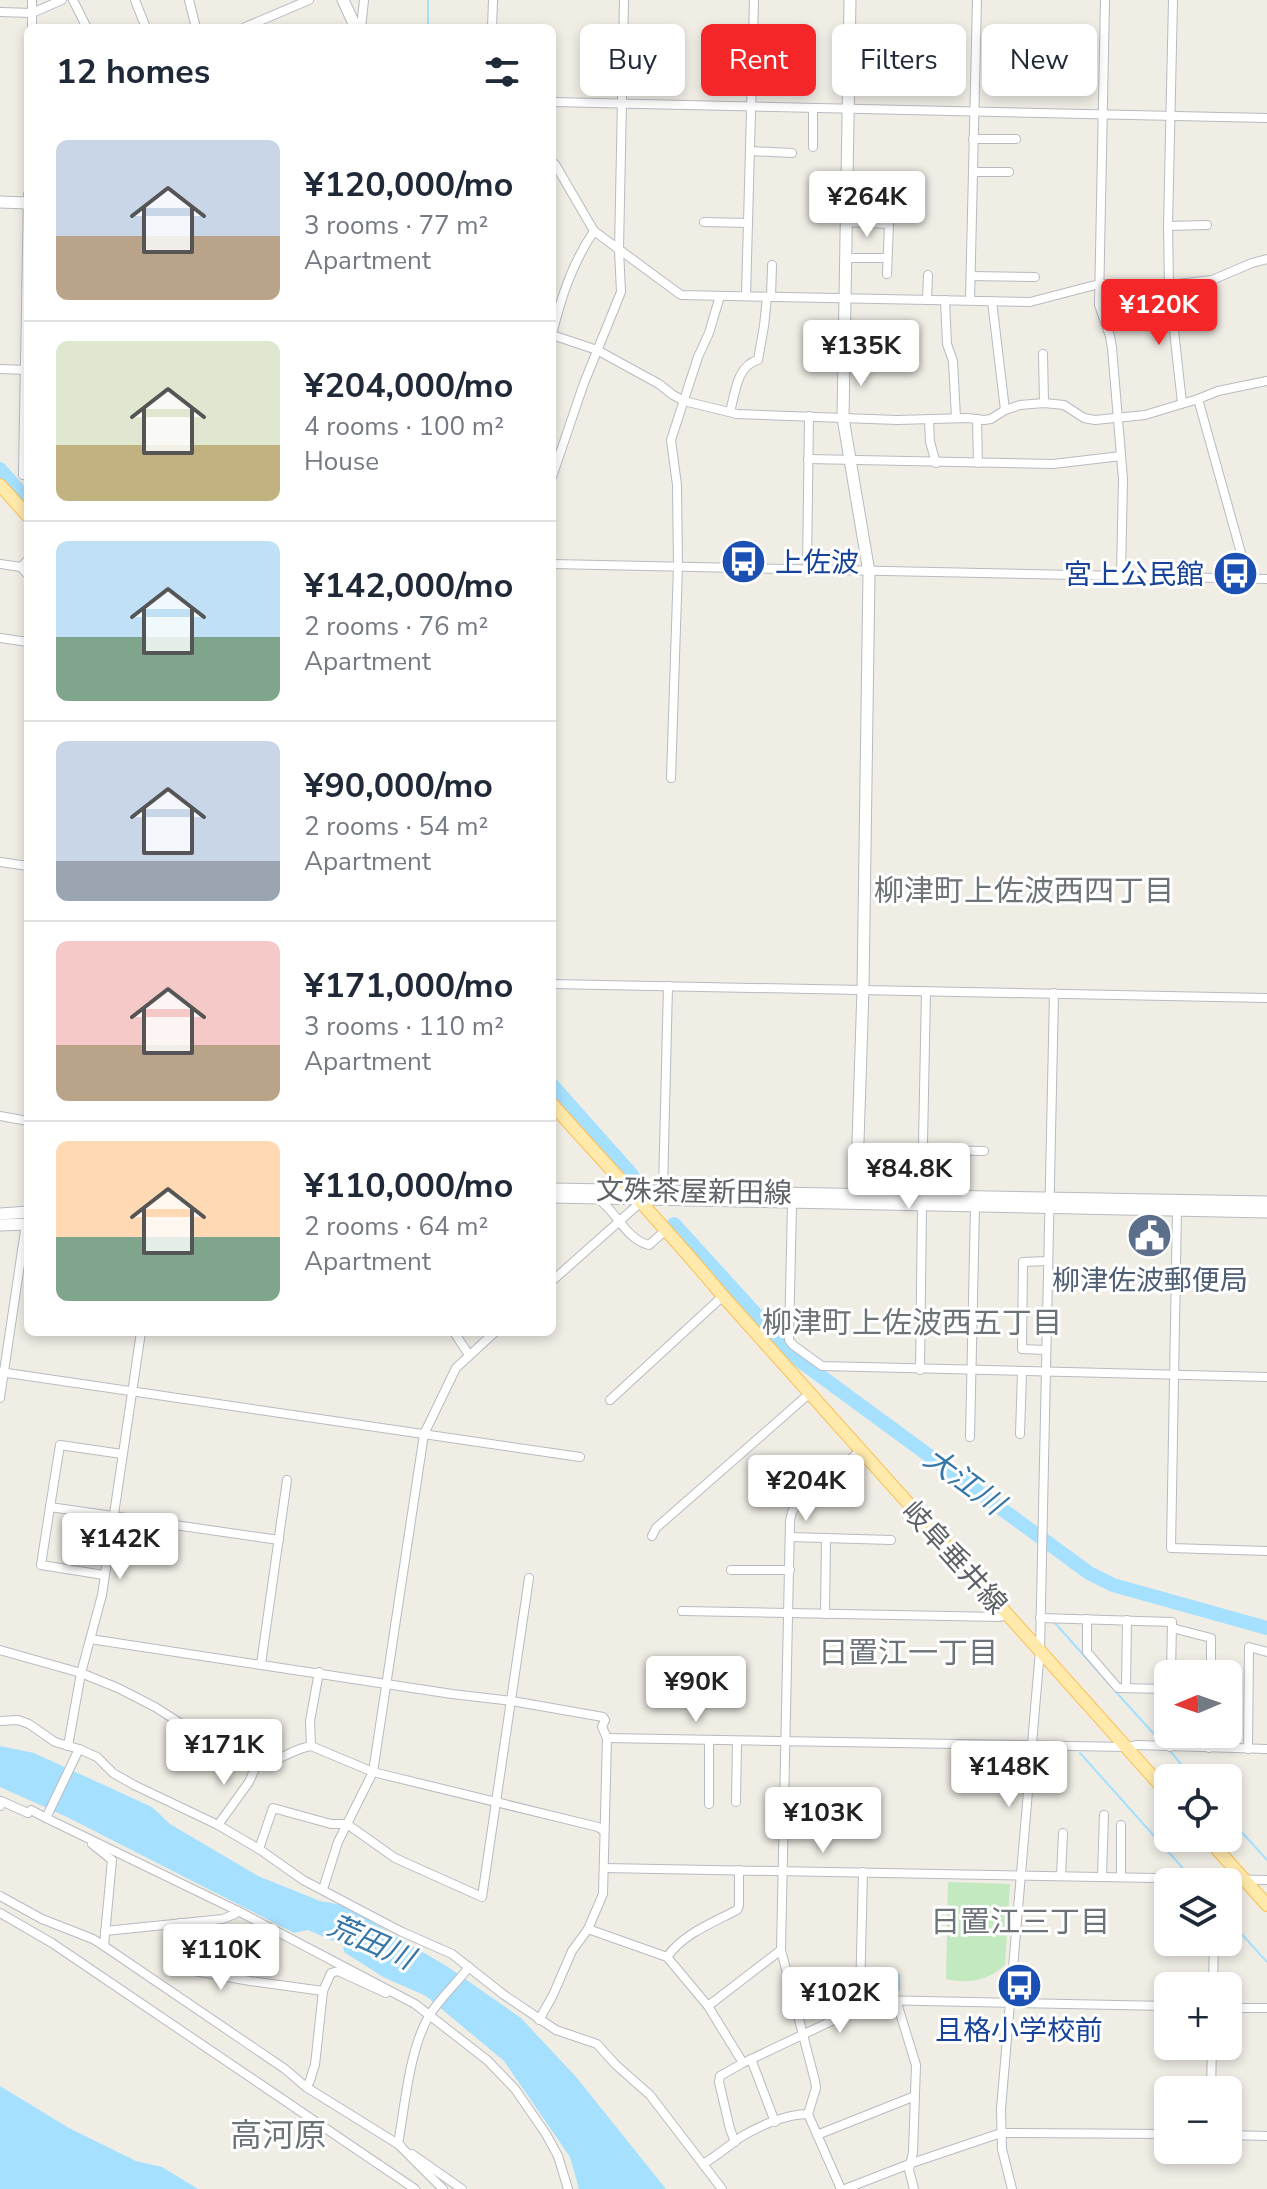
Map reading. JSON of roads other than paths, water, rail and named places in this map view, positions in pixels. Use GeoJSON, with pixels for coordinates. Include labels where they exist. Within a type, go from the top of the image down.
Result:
{"type":"FeatureCollection","features":[{"type":"Feature","properties":{"kind":"main road"},"geometry":{"type":"LineString","coordinates":[[343,0],[356,24]]}},
{"type":"Feature","properties":{"kind":"main road"},"geometry":{"type":"LineString","coordinates":[[850,0],[843,418],[869,572],[863,989],[856,1198]]}},
{"type":"Feature","properties":{"kind":"main road"},"geometry":{"type":"LineString","coordinates":[[0,202],[24,203]]}},
{"type":"Feature","properties":{"kind":"main road"},"geometry":{"type":"LineString","coordinates":[[0,485],[24,512]]}},
{"type":"Feature","properties":{"kind":"main road","name":"岐阜垂井線"},"geometry":{"type":"LineString","coordinates":[[556,1110],[667,1229],[723,1296],[787,1352],[810,1393],[1154,1778]]}},
{"type":"Feature","properties":{"kind":"main road","name":"文殊茶屋新田線"},"geometry":{"type":"LineString","coordinates":[[556,1189],[636,1197]]}},
{"type":"Feature","properties":{"kind":"main road","name":"文殊茶屋新田線"},"geometry":{"type":"LineString","coordinates":[[556,1197],[636,1197],[663,1190],[856,1198]]}},
{"type":"Feature","properties":{"kind":"main road"},"geometry":{"type":"LineString","coordinates":[[636,1197],[792,1203],[856,1198],[1049,1203],[1267,1202]]}},
{"type":"Feature","properties":{"kind":"main road"},"geometry":{"type":"LineString","coordinates":[[922,1200],[975,1207],[1049,1203],[1267,1212]]}},
{"type":"Feature","properties":{"kind":"main road"},"geometry":{"type":"LineString","coordinates":[[0,1214],[24,1219]]}},
{"type":"Feature","properties":{"kind":"main road"},"geometry":{"type":"LineString","coordinates":[[0,1225],[24,1221]]}},
{"type":"Feature","properties":{"kind":"main road"},"geometry":{"type":"LineString","coordinates":[[1220,1852],[1267,1905]]}},
{"type":"Feature","properties":{"kind":"street"},"geometry":{"type":"LineString","coordinates":[[32,0],[32,24]]}},
{"type":"Feature","properties":{"kind":"street"},"geometry":{"type":"LineString","coordinates":[[0,12],[32,13],[62,0]]}},
{"type":"Feature","properties":{"kind":"street"},"geometry":{"type":"LineString","coordinates":[[73,0],[85,24]]}},
{"type":"Feature","properties":{"kind":"street"},"geometry":{"type":"LineString","coordinates":[[135,0],[143,24]]}},
{"type":"Feature","properties":{"kind":"street"},"geometry":{"type":"LineString","coordinates":[[189,0],[195,24]]}},
{"type":"Feature","properties":{"kind":"street"},"geometry":{"type":"LineString","coordinates":[[252,24],[309,0]]}},
{"type":"Feature","properties":{"kind":"street"},"geometry":{"type":"LineString","coordinates":[[359,24],[364,0]]}},
{"type":"Feature","properties":{"kind":"street"},"geometry":{"type":"LineString","coordinates":[[492,24],[493,0]]}},
{"type":"Feature","properties":{"kind":"street"},"geometry":{"type":"LineString","coordinates":[[556,456],[621,292],[619,249],[624,0]]}},
{"type":"Feature","properties":{"kind":"street"},"geometry":{"type":"LineString","coordinates":[[746,296],[754,0]]}},
{"type":"Feature","properties":{"kind":"street"},"geometry":{"type":"LineString","coordinates":[[970,300],[977,0]]}},
{"type":"Feature","properties":{"kind":"street"},"geometry":{"type":"LineString","coordinates":[[1105,0],[1099,305],[1112,348],[1123,479],[1121,575]]}},
{"type":"Feature","properties":{"kind":"street"},"geometry":{"type":"LineString","coordinates":[[1173,0],[1169,285],[1182,403]]}},
{"type":"Feature","properties":{"kind":"street"},"geometry":{"type":"LineString","coordinates":[[556,102],[1267,118]]}},
{"type":"Feature","properties":{"kind":"street"},"geometry":{"type":"LineString","coordinates":[[813,109],[813,147]]}},
{"type":"Feature","properties":{"kind":"street"},"geometry":{"type":"LineString","coordinates":[[973,139],[1016,139]]}},
{"type":"Feature","properties":{"kind":"street"},"geometry":{"type":"LineString","coordinates":[[750,151],[792,153]]}},
{"type":"Feature","properties":{"kind":"street"},"geometry":{"type":"LineString","coordinates":[[556,166],[594,231],[681,295],[1030,302],[1099,284],[1169,285],[1212,280],[1267,259]]}},
{"type":"Feature","properties":{"kind":"street"},"geometry":{"type":"LineString","coordinates":[[973,172],[1009,172]]}},
{"type":"Feature","properties":{"kind":"street"},"geometry":{"type":"LineString","coordinates":[[704,222],[748,223]]}},
{"type":"Feature","properties":{"kind":"street"},"geometry":{"type":"LineString","coordinates":[[845,222],[889,224],[887,274]]}},
{"type":"Feature","properties":{"kind":"street"},"geometry":{"type":"LineString","coordinates":[[1168,226],[1207,225]]}},
{"type":"Feature","properties":{"kind":"street"},"geometry":{"type":"LineString","coordinates":[[556,319],[562,295],[581,251],[594,231]]}},
{"type":"Feature","properties":{"kind":"street"},"geometry":{"type":"LineString","coordinates":[[845,258],[887,258]]}},
{"type":"Feature","properties":{"kind":"street"},"geometry":{"type":"LineString","coordinates":[[730,412],[740,375],[751,361],[758,360],[772,265]]}},
{"type":"Feature","properties":{"kind":"street"},"geometry":{"type":"LineString","coordinates":[[927,300],[928,275]]}},
{"type":"Feature","properties":{"kind":"street"},"geometry":{"type":"LineString","coordinates":[[971,276],[1035,277]]}},
{"type":"Feature","properties":{"kind":"street"},"geometry":{"type":"LineString","coordinates":[[671,778],[678,566],[677,485],[671,440],[720,296]]}},
{"type":"Feature","properties":{"kind":"street"},"geometry":{"type":"LineString","coordinates":[[945,300],[956,418]]}},
{"type":"Feature","properties":{"kind":"street"},"geometry":{"type":"LineString","coordinates":[[992,301],[1005,410]]}},
{"type":"Feature","properties":{"kind":"street"},"geometry":{"type":"LineString","coordinates":[[556,336],[597,350],[684,401],[730,412],[843,418],[991,419],[1020,405],[1044,403],[1064,405],[1084,418],[1095,420],[1145,415],[1227,389],[1267,381]]}},
{"type":"Feature","properties":{"kind":"street"},"geometry":{"type":"LineString","coordinates":[[814,336],[814,358],[843,358]]}},
{"type":"Feature","properties":{"kind":"street"},"geometry":{"type":"LineString","coordinates":[[1043,354],[1044,403]]}},
{"type":"Feature","properties":{"kind":"street"},"geometry":{"type":"LineString","coordinates":[[0,369],[24,370]]}},
{"type":"Feature","properties":{"kind":"street"},"geometry":{"type":"LineString","coordinates":[[1198,399],[1248,578]]}},
{"type":"Feature","properties":{"kind":"street"},"geometry":{"type":"LineString","coordinates":[[807,569],[809,416]]}},
{"type":"Feature","properties":{"kind":"street"},"geometry":{"type":"LineString","coordinates":[[977,419],[978,463]]}},
{"type":"Feature","properties":{"kind":"street"},"geometry":{"type":"LineString","coordinates":[[929,420],[930,442],[936,463]]}},
{"type":"Feature","properties":{"kind":"street"},"geometry":{"type":"LineString","coordinates":[[23,475],[24,440]]}},
{"type":"Feature","properties":{"kind":"street"},"geometry":{"type":"LineString","coordinates":[[808,459],[1053,464],[1121,456]]}},
{"type":"Feature","properties":{"kind":"street"},"geometry":{"type":"LineString","coordinates":[[0,564],[24,564]]}},
{"type":"Feature","properties":{"kind":"street"},"geometry":{"type":"LineString","coordinates":[[556,564],[1267,579]]}},
{"type":"Feature","properties":{"kind":"street"},"geometry":{"type":"LineString","coordinates":[[0,638],[24,641]]}},
{"type":"Feature","properties":{"kind":"street"},"geometry":{"type":"LineString","coordinates":[[0,862],[24,865]]}},
{"type":"Feature","properties":{"kind":"street"},"geometry":{"type":"LineString","coordinates":[[556,984],[1267,998]]}},
{"type":"Feature","properties":{"kind":"street"},"geometry":{"type":"LineString","coordinates":[[663,1190],[668,986]]}},
{"type":"Feature","properties":{"kind":"street"},"geometry":{"type":"LineString","coordinates":[[920,1370],[926,991]]}},
{"type":"Feature","properties":{"kind":"street"},"geometry":{"type":"LineString","coordinates":[[1012,2189],[1002,2149],[1003,2069],[1040,1650],[1054,993]]}},
{"type":"Feature","properties":{"kind":"street"},"geometry":{"type":"LineString","coordinates":[[0,1116],[24,1120]]}},
{"type":"Feature","properties":{"kind":"street"},"geometry":{"type":"LineString","coordinates":[[923,1150],[984,1151]]}},
{"type":"Feature","properties":{"kind":"street"},"geometry":{"type":"LineString","coordinates":[[556,1277],[619,1222],[636,1197]]}},
{"type":"Feature","properties":{"kind":"street"},"geometry":{"type":"LineString","coordinates":[[596,1198],[636,1239],[649,1245],[667,1229]]}},
{"type":"Feature","properties":{"kind":"street"},"geometry":{"type":"LineString","coordinates":[[792,1203],[787,1352],[822,1366],[1267,1377]]}},
{"type":"Feature","properties":{"kind":"street"},"geometry":{"type":"LineString","coordinates":[[970,1437],[975,1207]]}},
{"type":"Feature","properties":{"kind":"street"},"geometry":{"type":"LineString","coordinates":[[1177,1210],[1171,1548],[1267,1551]]}},
{"type":"Feature","properties":{"kind":"street"},"geometry":{"type":"LineString","coordinates":[[0,1398],[24,1252]]}},
{"type":"Feature","properties":{"kind":"street"},"geometry":{"type":"LineString","coordinates":[[1045,1350],[1022,1349],[1023,1262],[1047,1261]]}},
{"type":"Feature","properties":{"kind":"street"},"geometry":{"type":"LineString","coordinates":[[610,1400],[723,1296]]}},
{"type":"Feature","properties":{"kind":"street"},"geometry":{"type":"LineString","coordinates":[[68,1746],[81,1673],[102,1595],[140,1336]]}},
{"type":"Feature","properties":{"kind":"street"},"geometry":{"type":"LineString","coordinates":[[456,1336],[466,1358]]}},
{"type":"Feature","properties":{"kind":"street"},"geometry":{"type":"LineString","coordinates":[[323,1889],[338,1842],[373,1772],[424,1434],[456,1368],[491,1336]]}},
{"type":"Feature","properties":{"kind":"street"},"geometry":{"type":"LineString","coordinates":[[2,1372],[580,1457]]}},
{"type":"Feature","properties":{"kind":"street"},"geometry":{"type":"LineString","coordinates":[[1020,1434],[1022,1372]]}},
{"type":"Feature","properties":{"kind":"street"},"geometry":{"type":"LineString","coordinates":[[654,1533],[810,1393]]}},
{"type":"Feature","properties":{"kind":"street"},"geometry":{"type":"LineString","coordinates":[[104,1575],[41,1565],[60,1445],[122,1454]]}},
{"type":"Feature","properties":{"kind":"street"},"geometry":{"type":"LineString","coordinates":[[861,1450],[796,1506],[790,1521],[781,1950],[816,2088],[808,2114],[843,2189],[1001,2133],[1154,2134]]}},
{"type":"Feature","properties":{"kind":"street"},"geometry":{"type":"LineString","coordinates":[[261,1664],[287,1480]]}},
{"type":"Feature","properties":{"kind":"street"},"geometry":{"type":"LineString","coordinates":[[50,1507],[279,1540]]}},
{"type":"Feature","properties":{"kind":"street"},"geometry":{"type":"LineString","coordinates":[[790,1537],[891,1540]]}},
{"type":"Feature","properties":{"kind":"street"},"geometry":{"type":"LineString","coordinates":[[825,1614],[826,1538]]}},
{"type":"Feature","properties":{"kind":"street"},"geometry":{"type":"LineString","coordinates":[[731,1570],[790,1570]]}},
{"type":"Feature","properties":{"kind":"street"},"geometry":{"type":"LineString","coordinates":[[259,1849],[273,1808],[324,1822],[347,1824],[395,1858],[482,1897],[529,1578]]}},
{"type":"Feature","properties":{"kind":"street"},"geometry":{"type":"LineString","coordinates":[[682,1611],[1007,1615]]}},
{"type":"Feature","properties":{"kind":"street"},"geometry":{"type":"LineString","coordinates":[[1040,1618],[1172,1622],[1171,1660]]}},
{"type":"Feature","properties":{"kind":"street"},"geometry":{"type":"LineString","coordinates":[[1087,1619],[1087,1652],[1118,1688],[1154,1689]]}},
{"type":"Feature","properties":{"kind":"street"},"geometry":{"type":"LineString","coordinates":[[1126,1688],[1127,1620]]}},
{"type":"Feature","properties":{"kind":"street"},"geometry":{"type":"LineString","coordinates":[[1172,1628],[1211,1638],[1211,1660]]}},
{"type":"Feature","properties":{"kind":"street"},"geometry":{"type":"LineString","coordinates":[[90,1639],[603,1717],[602,1727],[607,1738],[603,1894],[588,1929],[572,1951],[539,2020]]}},
{"type":"Feature","properties":{"kind":"street"},"geometry":{"type":"LineString","coordinates":[[1248,1749],[1249,1647],[1267,1652]]}},
{"type":"Feature","properties":{"kind":"street"},"geometry":{"type":"LineString","coordinates":[[0,1650],[81,1673],[155,1707],[257,1764],[268,1764],[300,1748],[311,1746],[373,1772],[588,1824],[604,1831]]}},
{"type":"Feature","properties":{"kind":"street"},"geometry":{"type":"LineString","coordinates":[[311,1746],[310,1721],[319,1672]]}},
{"type":"Feature","properties":{"kind":"street"},"geometry":{"type":"LineString","coordinates":[[0,1721],[18,1720],[29,1724],[55,1742],[97,1757],[113,1773],[218,1825],[303,1880],[400,1931],[452,1954],[467,1969],[556,2030],[597,2044],[650,2095],[722,2189]]}},
{"type":"Feature","properties":{"kind":"street"},"geometry":{"type":"LineString","coordinates":[[607,1738],[1154,1746]]}},
{"type":"Feature","properties":{"kind":"street"},"geometry":{"type":"LineString","coordinates":[[709,1741],[709,1804]]}},
{"type":"Feature","properties":{"kind":"street"},"geometry":{"type":"LineString","coordinates":[[736,1802],[737,1741]]}},
{"type":"Feature","properties":{"kind":"street"},"geometry":{"type":"LineString","coordinates":[[1209,1748],[1267,1749]]}},
{"type":"Feature","properties":{"kind":"street"},"geometry":{"type":"LineString","coordinates":[[47,1816],[78,1752]]}},
{"type":"Feature","properties":{"kind":"street"},"geometry":{"type":"LineString","coordinates":[[218,1825],[249,1782],[257,1764]]}},
{"type":"Feature","properties":{"kind":"street"},"geometry":{"type":"LineString","coordinates":[[0,1795],[238,1911],[431,2013],[487,2060],[515,2089],[558,2156],[568,2189]]}},
{"type":"Feature","properties":{"kind":"street"},"geometry":{"type":"LineString","coordinates":[[0,1806],[1,1801],[28,1813],[31,1810]]}},
{"type":"Feature","properties":{"kind":"street"},"geometry":{"type":"LineString","coordinates":[[1102,1876],[1104,1815]]}},
{"type":"Feature","properties":{"kind":"street"},"geometry":{"type":"LineString","coordinates":[[1121,1825],[1121,1877]]}},
{"type":"Feature","properties":{"kind":"street"},"geometry":{"type":"LineString","coordinates":[[1061,1876],[1063,1833]]}},
{"type":"Feature","properties":{"kind":"street"},"geometry":{"type":"LineString","coordinates":[[88,1837],[90,1843],[112,1860],[104,1946]]}},
{"type":"Feature","properties":{"kind":"street"},"geometry":{"type":"LineString","coordinates":[[604,1868],[1154,1878]]}},
{"type":"Feature","properties":{"kind":"street"},"geometry":{"type":"LineString","coordinates":[[667,1957],[674,1946],[690,1935],[737,1910],[739,1870]]}},
{"type":"Feature","properties":{"kind":"street"},"geometry":{"type":"LineString","coordinates":[[862,2007],[863,1872]]}},
{"type":"Feature","properties":{"kind":"street"},"geometry":{"type":"LineString","coordinates":[[1242,1880],[1267,1880]]}},
{"type":"Feature","properties":{"kind":"street"},"geometry":{"type":"LineString","coordinates":[[0,1896],[42,1919],[93,1939],[285,2069],[306,2087],[398,2144],[462,2189]]}},
{"type":"Feature","properties":{"kind":"street"},"geometry":{"type":"LineString","coordinates":[[105,1931],[223,1919],[238,1911]]}},
{"type":"Feature","properties":{"kind":"street"},"geometry":{"type":"LineString","coordinates":[[0,1913],[64,1951],[415,2189]]}},
{"type":"Feature","properties":{"kind":"street"},"geometry":{"type":"LineString","coordinates":[[180,1923],[189,1970],[323,1991]]}},
{"type":"Feature","properties":{"kind":"street"},"geometry":{"type":"LineString","coordinates":[[588,1929],[667,1957],[708,2006],[747,2061],[775,2122]]}},
{"type":"Feature","properties":{"kind":"street"},"geometry":{"type":"LineString","coordinates":[[708,2006],[781,1950]]}},
{"type":"Feature","properties":{"kind":"street"},"geometry":{"type":"LineString","coordinates":[[398,2144],[420,2039],[431,2013],[467,1969]]}},
{"type":"Feature","properties":{"kind":"street"},"geometry":{"type":"LineString","coordinates":[[306,2087],[315,2065],[323,1991],[331,1973],[338,1971],[381,1992],[398,1995]]}},
{"type":"Feature","properties":{"kind":"street"},"geometry":{"type":"LineString","coordinates":[[735,2142],[720,2076],[876,2000],[1154,2006]]}},
{"type":"Feature","properties":{"kind":"street"},"geometry":{"type":"LineString","coordinates":[[896,2000],[916,2065],[912,2163],[909,2170],[914,2189]]}},
{"type":"Feature","properties":{"kind":"street"},"geometry":{"type":"LineString","coordinates":[[1242,2008],[1267,2008]]}},
{"type":"Feature","properties":{"kind":"street"},"geometry":{"type":"LineString","coordinates":[[817,2135],[915,2096]]}},
{"type":"Feature","properties":{"kind":"street"},"geometry":{"type":"LineString","coordinates":[[703,2164],[753,2131],[785,2118],[808,2114]]}},
{"type":"Feature","properties":{"kind":"street"},"geometry":{"type":"LineString","coordinates":[[1242,2135],[1267,2136]]}},
{"type":"Feature","properties":{"kind":"street"},"geometry":{"type":"LineString","coordinates":[[398,2144],[443,2189]]}},
{"type":"Feature","properties":{"kind":"water","name":"荒田川"},"geometry":{"type":"Polygon","coordinates":[[[0,1746],[34,1753],[152,1807],[170,1824],[258,1876],[320,1901],[343,1905],[448,1967],[521,2018],[577,2078],[666,2189],[579,2189],[570,2157],[504,2061],[426,1996],[383,1977],[344,1952],[343,1945],[308,1930],[294,1933],[67,1817],[0,1787],[0,1746]]]}},
{"type":"Feature","properties":{"kind":"water"},"geometry":{"type":"Polygon","coordinates":[[[900,1974],[900,1991],[872,1991],[872,1975],[900,1974]]]}},
{"type":"Feature","properties":{"kind":"water"},"geometry":{"type":"Polygon","coordinates":[[[0,2086],[69,2128],[136,2161],[162,2167],[198,2189],[0,2189],[0,2086]]]}},
{"type":"Feature","properties":{"kind":"waterway"},"geometry":{"type":"LineString","coordinates":[[428,0],[428,24]]}},
{"type":"Feature","properties":{"kind":"waterway","name":"大江川"},"geometry":{"type":"LineString","coordinates":[[0,469],[24,496]]}},
{"type":"Feature","properties":{"kind":"waterway","name":"大江川"},"geometry":{"type":"LineString","coordinates":[[556,1090],[632,1175]]}},
{"type":"Feature","properties":{"kind":"waterway","name":"大江川"},"geometry":{"type":"LineString","coordinates":[[674,1224],[796,1358],[1089,1573],[1113,1585],[1267,1628]]}},
{"type":"Feature","properties":{"kind":"waterway"},"geometry":{"type":"LineString","coordinates":[[1055,1623],[1112,1687]]}},
{"type":"Feature","properties":{"kind":"waterway"},"geometry":{"type":"LineString","coordinates":[[1116,1692],[1154,1734]]}},
{"type":"Feature","properties":{"kind":"waterway"},"geometry":{"type":"LineString","coordinates":[[1170,1751],[1181,1764]]}},
{"type":"Feature","properties":{"kind":"waterway"},"geometry":{"type":"LineString","coordinates":[[1080,1753],[1183,1868]]}},
{"type":"Feature","properties":{"kind":"waterway"},"geometry":{"type":"LineString","coordinates":[[1242,1832],[1267,1860]]}},
{"type":"Feature","properties":{"kind":"waterway"},"geometry":{"type":"LineString","coordinates":[[1242,1934],[1267,1962]]}},
{"type":"Feature","properties":{"kind":"place","name":"上佐波"},"geometry":{"type":"Point","coordinates":[744,562]}},
{"type":"Feature","properties":{"kind":"place","name":"宮上公民館"},"geometry":{"type":"Point","coordinates":[1235,574]}},
{"type":"Feature","properties":{"kind":"place","name":"柳津佐波郵便局"},"geometry":{"type":"Point","coordinates":[1150,1236]}},
{"type":"Feature","properties":{"kind":"place","name":"且格小学校前"},"geometry":{"type":"Point","coordinates":[1019,1986]}},
{"type":"Feature","properties":{"kind":"district","name":"柳津町上佐波西四丁目"},"geometry":{"type":"Point","coordinates":[1024,891]}},
{"type":"Feature","properties":{"kind":"district","name":"柳津町上佐波西五丁目"},"geometry":{"type":"Point","coordinates":[912,1323]}},
{"type":"Feature","properties":{"kind":"district","name":"日置江一丁目"},"geometry":{"type":"Point","coordinates":[908,1653]}},
{"type":"Feature","properties":{"kind":"district","name":"日置江三丁目"},"geometry":{"type":"Point","coordinates":[1020,1922]}},
{"type":"Feature","properties":{"kind":"district","name":"高河原"},"geometry":{"type":"Point","coordinates":[278,2135]}}]}
